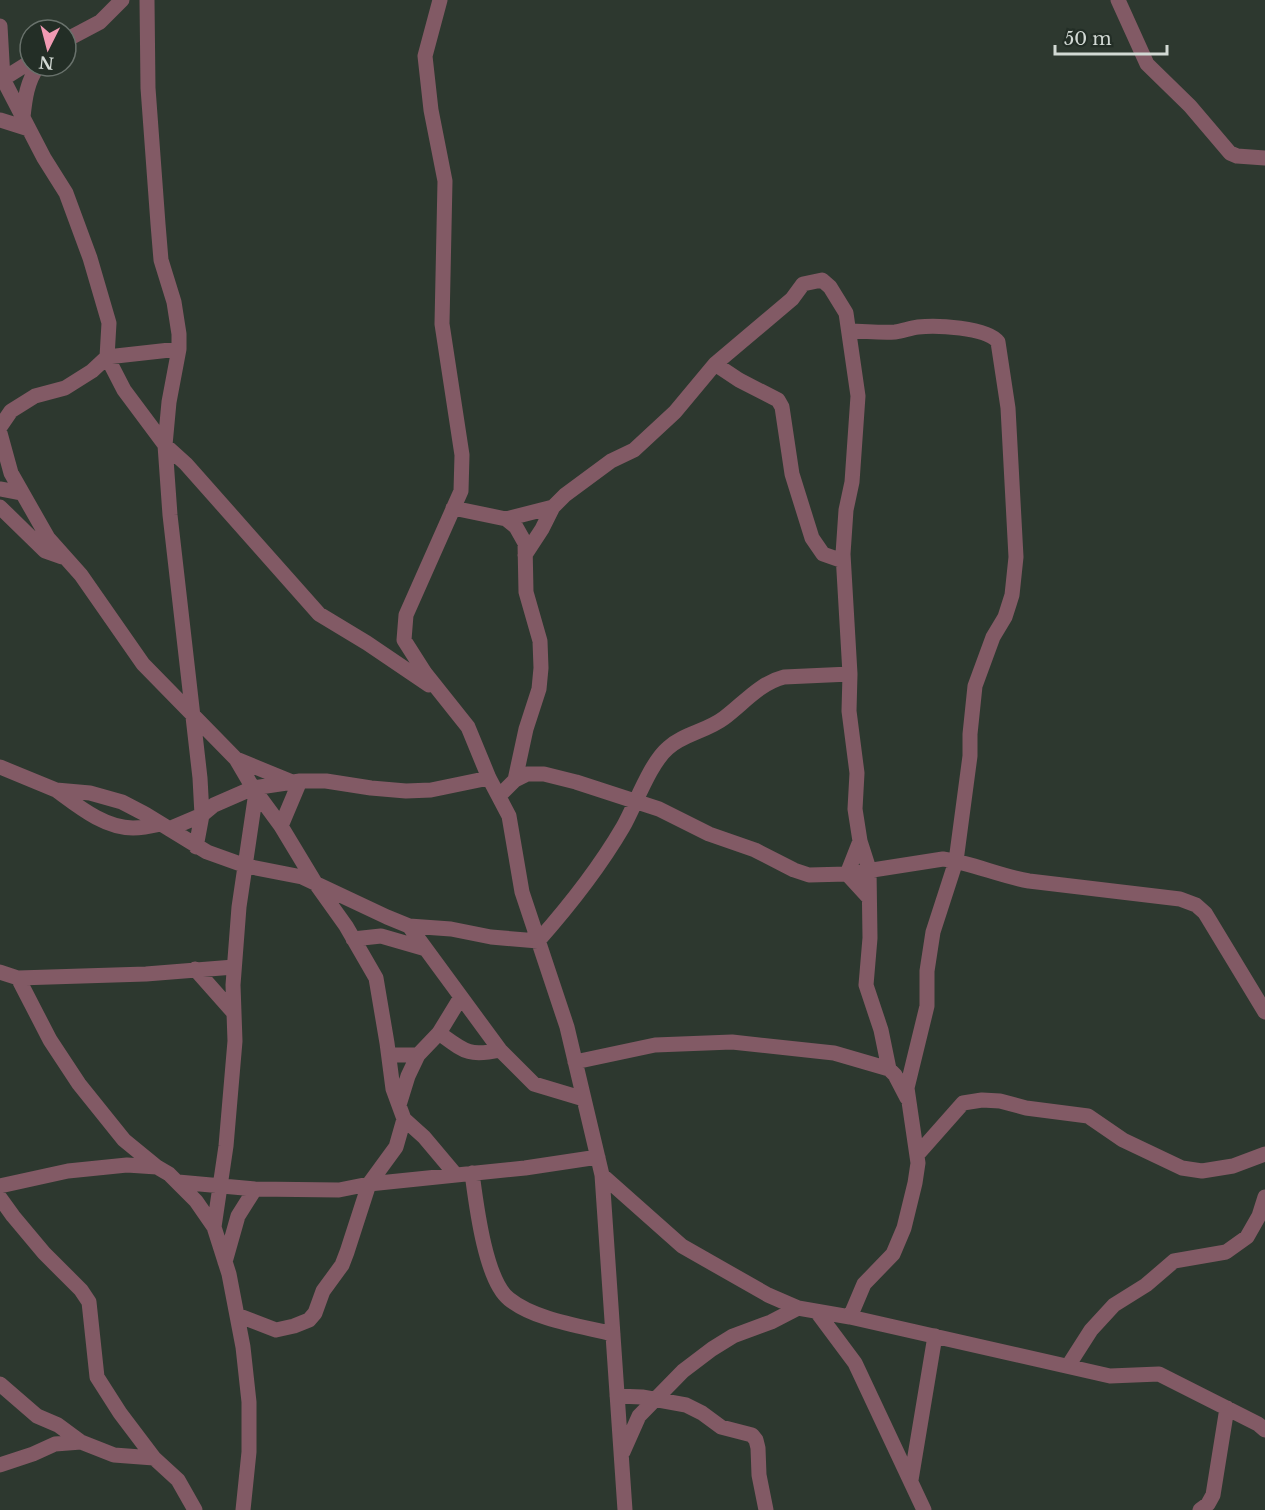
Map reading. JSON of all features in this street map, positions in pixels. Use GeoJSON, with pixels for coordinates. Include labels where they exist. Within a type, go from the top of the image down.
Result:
{"type":"FeatureCollection","features":[{"type":"Feature","properties":{"kind":"street"},"geometry":{"type":"LineString","coordinates":[[78,34],[100,22],[122,0]]}},
{"type":"Feature","properties":{"kind":"street"},"geometry":{"type":"LineString","coordinates":[[147,0],[148,88],[161,260],[174,302],[179,349],[168,402],[165,445],[170,515],[194,717],[202,815],[196,847]]}},
{"type":"Feature","properties":{"kind":"street"},"geometry":{"type":"LineString","coordinates":[[440,0],[425,56],[431,110],[445,181],[442,324],[462,454],[461,490],[406,615],[404,640],[425,673],[468,727],[489,778],[509,816],[522,892],[567,1027],[602,1175],[624,1510]]}},
{"type":"Feature","properties":{"kind":"street"},"geometry":{"type":"LineString","coordinates":[[1118,0],[1147,64],[1190,106],[1230,153],[1237,156],[1265,158]]}},
{"type":"Feature","properties":{"kind":"street"},"geometry":{"type":"LineString","coordinates":[[0,26],[1,80],[66,193],[90,258],[109,323],[107,357],[124,390],[165,445],[186,464],[319,614],[366,642],[441,694]]}},
{"type":"Feature","properties":{"kind":"street"},"geometry":{"type":"LineString","coordinates":[[1,80],[18,69]]}},
{"type":"Feature","properties":{"kind":"street"},"geometry":{"type":"LineString","coordinates":[[26,123],[26,91],[30,78]]}},
{"type":"Feature","properties":{"kind":"street"},"geometry":{"type":"LineString","coordinates":[[0,120],[26,123]]}},
{"type":"Feature","properties":{"kind":"street"},"geometry":{"type":"LineString","coordinates":[[525,555],[554,507],[565,495],[611,461],[634,450],[675,412],[715,364],[792,299],[803,284],[822,280],[830,287],[846,312],[858,396],[852,482],[843,538],[843,561],[850,674],[849,711],[857,773],[855,809],[860,841],[869,869],[870,938],[866,985],[909,1105],[918,1163],[904,1228],[893,1254],[864,1284],[850,1317]]}},
{"type":"Feature","properties":{"kind":"street"},"geometry":{"type":"LineString","coordinates":[[849,331],[896,332],[925,327],[955,327],[995,338],[998,342],[1008,408],[1016,557],[1010,605],[993,637],[975,686],[970,756],[956,861],[933,932],[927,971],[927,1006],[898,1073]]}},
{"type":"Feature","properties":{"kind":"street"},"geometry":{"type":"LineString","coordinates":[[179,349],[107,357],[92,371],[65,388],[35,396],[11,411],[1,437],[11,473],[48,538],[81,575],[143,664],[237,759],[254,790],[281,826],[316,884],[350,932],[376,978],[393,1089],[401,1112],[456,1175]]}},
{"type":"Feature","properties":{"kind":"street"},"geometry":{"type":"LineString","coordinates":[[715,364],[739,380],[778,400],[782,407],[792,474],[812,538],[823,554],[843,561]]}},
{"type":"Feature","properties":{"kind":"street"},"geometry":{"type":"LineString","coordinates":[[0,489],[26,500]]}},
{"type":"Feature","properties":{"kind":"street"},"geometry":{"type":"LineString","coordinates":[[26,500],[3,514],[45,550],[68,560]]}},
{"type":"Feature","properties":{"kind":"street"},"geometry":{"type":"LineString","coordinates":[[453,508],[506,519],[554,507]]}},
{"type":"Feature","properties":{"kind":"street"},"geometry":{"type":"LineString","coordinates":[[506,519],[516,527],[525,543],[526,592],[540,641],[541,668],[538,689],[526,729],[515,780]]}},
{"type":"Feature","properties":{"kind":"street"},"geometry":{"type":"LineString","coordinates":[[538,941],[567,908],[592,873],[622,828],[657,761],[668,748],[724,718],[774,679],[850,674]]}},
{"type":"Feature","properties":{"kind":"street"},"geometry":{"type":"LineString","coordinates":[[237,759],[296,781]]}},
{"type":"Feature","properties":{"kind":"street"},"geometry":{"type":"LineString","coordinates":[[0,767],[56,790],[110,825],[132,828],[165,827],[202,815],[214,805],[254,790],[296,781],[326,781],[406,791],[431,790],[489,778]]}},
{"type":"Feature","properties":{"kind":"street"},"geometry":{"type":"LineString","coordinates":[[499,796],[515,780],[527,774],[544,774],[576,782],[659,809],[710,834],[755,850],[809,875],[847,874],[943,859],[1010,878],[1180,899],[1196,905],[1205,913],[1265,1012]]}},
{"type":"Feature","properties":{"kind":"street"},"geometry":{"type":"LineString","coordinates":[[281,826],[296,781]]}},
{"type":"Feature","properties":{"kind":"street"},"geometry":{"type":"LineString","coordinates":[[56,790],[90,793],[122,802],[196,847],[246,866],[302,877],[409,926],[451,929],[491,937],[538,941]]}},
{"type":"Feature","properties":{"kind":"street"},"geometry":{"type":"LineString","coordinates":[[214,1227],[226,1146],[234,1053],[234,967],[254,790]]}},
{"type":"Feature","properties":{"kind":"street"},"geometry":{"type":"LineString","coordinates":[[847,874],[860,841]]}},
{"type":"Feature","properties":{"kind":"street"},"geometry":{"type":"LineString","coordinates":[[847,874],[869,898]]}},
{"type":"Feature","properties":{"kind":"street"},"geometry":{"type":"LineString","coordinates":[[350,932],[363,906]]}},
{"type":"Feature","properties":{"kind":"street"},"geometry":{"type":"LineString","coordinates":[[409,926],[500,1050],[534,1084],[584,1099]]}},
{"type":"Feature","properties":{"kind":"street"},"geometry":{"type":"LineString","coordinates":[[350,932],[381,936],[426,949]]}},
{"type":"Feature","properties":{"kind":"street"},"geometry":{"type":"LineString","coordinates":[[0,972],[18,978],[146,974],[234,967]]}},
{"type":"Feature","properties":{"kind":"street"},"geometry":{"type":"LineString","coordinates":[[195,969],[234,1013]]}},
{"type":"Feature","properties":{"kind":"street"},"geometry":{"type":"LineString","coordinates":[[18,978],[50,1040],[79,1084],[124,1140],[178,1182],[196,1201],[214,1227],[237,1315],[249,1402],[249,1452],[243,1510]]}},
{"type":"Feature","properties":{"kind":"street"},"geometry":{"type":"LineString","coordinates":[[237,1315],[276,1330],[309,1320],[315,1313],[326,1285],[342,1265],[369,1184],[396,1147],[408,1076],[418,1055],[439,1033],[461,998]]}},
{"type":"Feature","properties":{"kind":"street"},"geometry":{"type":"LineString","coordinates":[[439,1033],[473,1054],[500,1050]]}},
{"type":"Feature","properties":{"kind":"street"},"geometry":{"type":"LineString","coordinates":[[575,1062],[655,1045],[732,1042],[834,1053],[898,1073]]}},
{"type":"Feature","properties":{"kind":"street"},"geometry":{"type":"LineString","coordinates":[[388,1055],[418,1055]]}},
{"type":"Feature","properties":{"kind":"street"},"geometry":{"type":"LineString","coordinates":[[916,1155],[963,1103],[982,1100],[1088,1116],[1123,1140],[1182,1168],[1202,1171],[1233,1166],[1265,1154]]}},
{"type":"Feature","properties":{"kind":"street"},"geometry":{"type":"LineString","coordinates":[[909,1105],[934,1134]]}},
{"type":"Feature","properties":{"kind":"street"},"geometry":{"type":"LineString","coordinates":[[178,1182],[255,1189],[339,1190],[369,1184],[525,1168],[598,1157]]}},
{"type":"Feature","properties":{"kind":"street"},"geometry":{"type":"LineString","coordinates":[[0,1186],[80,1170],[126,1165],[158,1167]]}},
{"type":"Feature","properties":{"kind":"street"},"geometry":{"type":"LineString","coordinates":[[472,1173],[479,1224],[491,1268],[498,1287],[503,1293],[509,1299],[533,1312],[613,1334]]}},
{"type":"Feature","properties":{"kind":"street"},"geometry":{"type":"LineString","coordinates":[[602,1175],[682,1246],[768,1295],[798,1308],[850,1317],[1110,1376],[1159,1374],[1258,1424],[1265,1430]]}},
{"type":"Feature","properties":{"kind":"street"},"geometry":{"type":"LineString","coordinates":[[225,1262],[238,1216],[255,1189]]}},
{"type":"Feature","properties":{"kind":"street"},"geometry":{"type":"LineString","coordinates":[[1068,1366],[1091,1330],[1114,1305],[1146,1285],[1174,1261],[1226,1252],[1246,1237],[1259,1216],[1265,1197]]}},
{"type":"Feature","properties":{"kind":"street"},"geometry":{"type":"LineString","coordinates":[[0,1198],[7,1215],[81,1290],[89,1302],[98,1377],[120,1413],[154,1458],[178,1480],[195,1510]]}},
{"type":"Feature","properties":{"kind":"street"},"geometry":{"type":"LineString","coordinates":[[621,1454],[639,1416],[683,1371],[712,1348],[733,1336],[771,1322],[798,1308]]}},
{"type":"Feature","properties":{"kind":"street"},"geometry":{"type":"LineString","coordinates":[[817,1312],[855,1363],[924,1510]]}},
{"type":"Feature","properties":{"kind":"street"},"geometry":{"type":"LineString","coordinates":[[911,1480],[935,1336]]}},
{"type":"Feature","properties":{"kind":"street"},"geometry":{"type":"LineString","coordinates":[[0,1384],[37,1416],[58,1425],[81,1442],[114,1455],[154,1458]]}},
{"type":"Feature","properties":{"kind":"street"},"geometry":{"type":"LineString","coordinates":[[617,1396],[655,1399],[686,1405],[721,1427],[752,1435],[758,1448],[759,1475],[766,1510]]}},
{"type":"Feature","properties":{"kind":"street"},"geometry":{"type":"LineString","coordinates":[[1200,1510],[1208,1504],[1213,1495],[1227,1408]]}},
{"type":"Feature","properties":{"kind":"street"},"geometry":{"type":"LineString","coordinates":[[55,1444],[58,1425]]}},
{"type":"Feature","properties":{"kind":"street"},"geometry":{"type":"LineString","coordinates":[[0,1465],[55,1444],[81,1442]]}}]}
